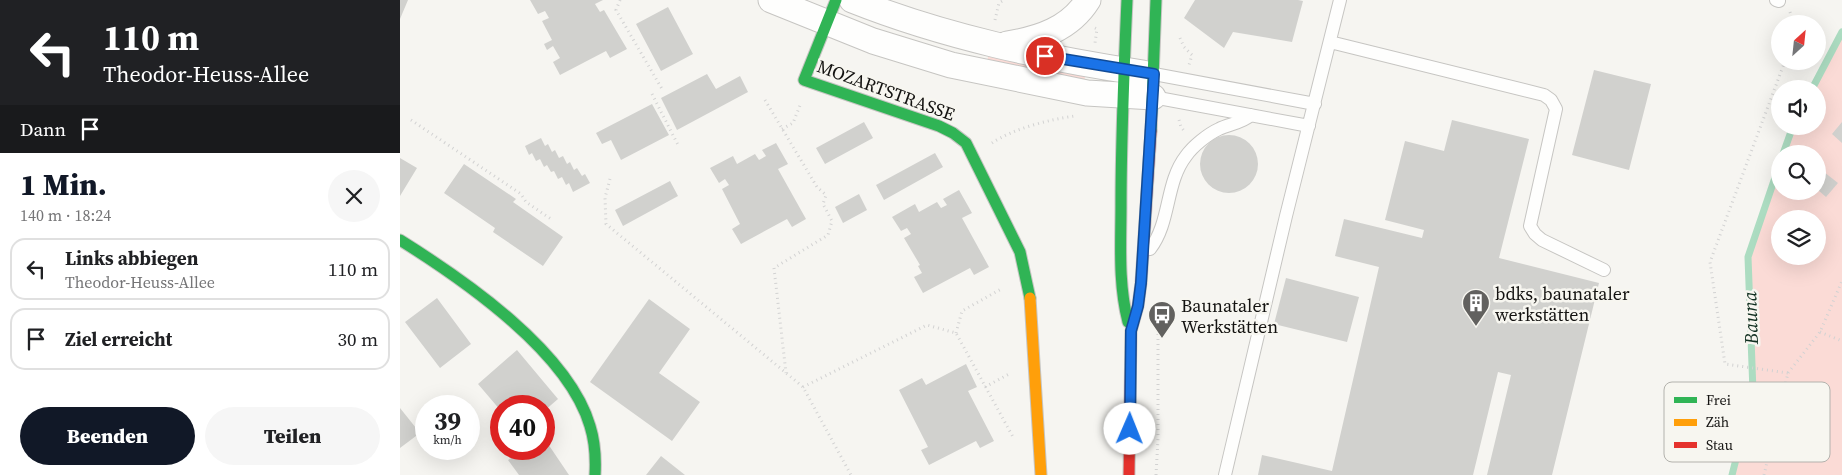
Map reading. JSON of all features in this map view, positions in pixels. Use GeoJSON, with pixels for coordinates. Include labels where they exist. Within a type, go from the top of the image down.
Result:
{"type":"FeatureCollection","features":[{"type":"Feature","properties":{"kind":"street"},"geometry":{"type":"LineString","coordinates":[[771,0],[873,41],[951,65],[1088,93],[1123,96],[1154,86]]}},
{"type":"Feature","properties":{"kind":"street"},"geometry":{"type":"LineString","coordinates":[[826,23],[836,0]]}},
{"type":"Feature","properties":{"kind":"street"},"geometry":{"type":"LineString","coordinates":[[852,0],[914,22],[999,46],[1124,70],[1154,86]]}},
{"type":"Feature","properties":{"kind":"street"},"geometry":{"type":"LineString","coordinates":[[999,46],[1030,40],[1050,33],[1066,24],[1088,0]]}},
{"type":"Feature","properties":{"kind":"street"},"geometry":{"type":"LineString","coordinates":[[1127,0],[1122,127],[1121,282],[1123,306],[1131,331]]}},
{"type":"Feature","properties":{"kind":"street"},"geometry":{"type":"LineString","coordinates":[[1129,475],[1131,331],[1138,306],[1142,259],[1154,86],[1156,0]]}},
{"type":"Feature","properties":{"kind":"street","name":"MOZARTSTRASSE"},"geometry":{"type":"LineString","coordinates":[[826,23],[804,80],[939,126],[953,133],[966,143],[1013,236],[1020,252],[1030,300],[1041,475]]}},
{"type":"Feature","properties":{"kind":"street"},"geometry":{"type":"LineString","coordinates":[[1088,93],[1112,111],[1122,127]]}},
{"type":"Feature","properties":{"kind":"street"},"geometry":{"type":"LineString","coordinates":[[401,243],[472,290],[527,335],[550,358],[571,386],[588,419],[596,453],[595,475]]}},
{"type":"Feature","properties":{"kind":"lane"},"geometry":{"type":"LineString","coordinates":[[1225,475],[1286,216],[1340,0]]}},
{"type":"Feature","properties":{"kind":"lane"},"geometry":{"type":"LineString","coordinates":[[1330,42],[1544,95],[1551,100],[1556,109],[1530,226],[1534,234],[1542,240],[1604,270]]}},
{"type":"Feature","properties":{"kind":"lane"},"geometry":{"type":"LineString","coordinates":[[1154,86],[1315,104]]}},
{"type":"Feature","properties":{"kind":"lane"},"geometry":{"type":"LineString","coordinates":[[1154,86],[1251,115],[1309,126]]}},
{"type":"Feature","properties":{"kind":"lane"},"geometry":{"type":"LineString","coordinates":[[1142,259],[1156,241],[1171,186],[1186,155],[1217,130],[1246,119],[1251,115]]}},
{"type":"Feature","properties":{"kind":"path"},"geometry":{"type":"LineString","coordinates":[[620,0],[616,10],[662,89]]}},
{"type":"Feature","properties":{"kind":"path"},"geometry":{"type":"LineString","coordinates":[[995,20],[999,2],[1004,0]]}},
{"type":"Feature","properties":{"kind":"path"},"geometry":{"type":"LineString","coordinates":[[1782,70],[1710,262],[1725,364],[1788,373]]}},
{"type":"Feature","properties":{"kind":"path"},"geometry":{"type":"LineString","coordinates":[[782,130],[794,123],[808,81]]}},
{"type":"Feature","properties":{"kind":"path"},"geometry":{"type":"LineString","coordinates":[[652,94],[678,144]]}},
{"type":"Feature","properties":{"kind":"path"},"geometry":{"type":"LineString","coordinates":[[765,100],[817,187],[826,195],[823,204],[832,221],[828,235],[774,268],[786,374]]}},
{"type":"Feature","properties":{"kind":"path"},"geometry":{"type":"LineString","coordinates":[[972,155],[1002,136],[1060,118],[1077,116]]}},
{"type":"Feature","properties":{"kind":"path"},"geometry":{"type":"LineString","coordinates":[[411,120],[521,194],[526,202],[551,219]]}},
{"type":"Feature","properties":{"kind":"path"},"geometry":{"type":"LineString","coordinates":[[610,179],[605,198],[606,224],[803,388],[851,475]]}},
{"type":"Feature","properties":{"kind":"path"},"geometry":{"type":"LineString","coordinates":[[1016,442],[956,333],[962,311],[1026,275]]}},
{"type":"Feature","properties":{"kind":"path"},"geometry":{"type":"LineString","coordinates":[[1786,382],[1788,373],[1820,332],[1842,281]]}},
{"type":"Feature","properties":{"kind":"path"},"geometry":{"type":"LineString","coordinates":[[803,388],[928,325],[956,333]]}},
{"type":"Feature","properties":{"kind":"path"},"geometry":{"type":"LineString","coordinates":[[1820,332],[1842,342]]}},
{"type":"Feature","properties":{"kind":"path"},"geometry":{"type":"LineString","coordinates":[[1156,475],[1158,439]]}},
{"type":"Feature","properties":{"kind":"path"},"geometry":{"type":"LineString","coordinates":[[1764,475],[1767,462]]}},
{"type":"Feature","properties":{"kind":"shaded area"},"geometry":{"type":"Polygon","coordinates":[[[1842,32],[1842,475],[1732,475],[1735,462],[1830,462],[1830,382],[1753,382],[1748,257],[1771,189],[1771,200],[1826,200],[1826,145],[1786,145],[1790,135],[1826,135],[1826,80],[1817,80],[1822,70],[1826,70],[1826,62],[1842,32]]]}},
{"type":"Feature","properties":{"kind":"shaded area"},"geometry":{"type":"Polygon","coordinates":[[[988,57],[1043,61],[1086,69],[1084,84],[987,62],[988,57]]]}},
{"type":"Feature","properties":{"kind":"building"},"geometry":{"type":"Polygon","coordinates":[[[400,0],[408,0],[400,19],[400,0]]]}},
{"type":"Feature","properties":{"kind":"building"},"geometry":{"type":"Polygon","coordinates":[[[530,0],[603,0],[595,4],[600,12],[604,10],[627,49],[610,58],[606,51],[560,75],[553,62],[560,58],[553,46],[547,50],[544,44],[552,40],[542,21],[549,18],[545,11],[538,14],[530,0]]]}},
{"type":"Feature","properties":{"kind":"building"},"geometry":{"type":"Polygon","coordinates":[[[1195,0],[1303,1],[1292,42],[1233,32],[1224,48],[1184,18],[1195,0]]]}},
{"type":"Feature","properties":{"kind":"building"},"geometry":{"type":"Polygon","coordinates":[[[668,7],[693,54],[661,71],[636,24],[668,7]]]}},
{"type":"Feature","properties":{"kind":"building"},"geometry":{"type":"Polygon","coordinates":[[[1594,70],[1651,84],[1629,170],[1572,155],[1594,70]]]}},
{"type":"Feature","properties":{"kind":"building"},"geometry":{"type":"Polygon","coordinates":[[[707,74],[716,89],[740,76],[748,92],[677,130],[661,98],[707,74]]]}},
{"type":"Feature","properties":{"kind":"building"},"geometry":{"type":"Polygon","coordinates":[[[652,104],[669,135],[621,160],[611,140],[602,144],[596,133],[652,104]]]}},
{"type":"Feature","properties":{"kind":"building","name":"bdks, baunataler werkstätten"},"geometry":{"type":"Polygon","coordinates":[[[1452,120],[1529,139],[1499,258],[1599,283],[1552,475],[1487,475],[1511,375],[1498,372],[1473,475],[1258,475],[1262,455],[1332,471],[1379,267],[1335,256],[1344,219],[1422,238],[1424,230],[1385,220],[1405,141],[1444,151],[1452,120]]]}},
{"type":"Feature","properties":{"kind":"building"},"geometry":{"type":"Polygon","coordinates":[[[864,122],[873,138],[825,164],[816,148],[864,122]]]}},
{"type":"Feature","properties":{"kind":"building"},"geometry":{"type":"Polygon","coordinates":[[[1842,122],[1842,143],[1832,134],[1842,122]]]}},
{"type":"Feature","properties":{"kind":"building"},"geometry":{"type":"Polygon","coordinates":[[[1229,135],[1245,140],[1253,148],[1258,164],[1253,180],[1245,188],[1229,193],[1213,188],[1205,180],[1200,164],[1205,148],[1213,140],[1229,135]]]}},
{"type":"Feature","properties":{"kind":"building"},"geometry":{"type":"Polygon","coordinates":[[[541,138],[545,146],[548,144],[552,152],[555,150],[559,158],[563,156],[567,164],[570,162],[574,170],[577,168],[582,176],[585,174],[590,183],[573,192],[569,183],[566,185],[562,177],[558,179],[554,171],[551,172],[547,165],[544,167],[540,159],[536,161],[532,153],[529,155],[525,146],[541,138]]]}},
{"type":"Feature","properties":{"kind":"building"},"geometry":{"type":"Polygon","coordinates":[[[776,143],[788,164],[778,169],[806,219],[792,227],[787,219],[741,244],[732,229],[740,224],[722,189],[729,185],[725,179],[719,183],[710,168],[733,156],[737,164],[755,154],[759,160],[766,156],[762,150],[776,143]]]}},
{"type":"Feature","properties":{"kind":"building"},"geometry":{"type":"Polygon","coordinates":[[[935,153],[943,167],[884,200],[876,185],[935,153]]]}},
{"type":"Feature","properties":{"kind":"building"},"geometry":{"type":"Polygon","coordinates":[[[400,158],[417,168],[400,196],[400,158]]]}},
{"type":"Feature","properties":{"kind":"building"},"geometry":{"type":"Polygon","coordinates":[[[464,164],[516,199],[513,202],[563,237],[543,266],[493,232],[495,228],[444,193],[464,164]]]}},
{"type":"Feature","properties":{"kind":"building"},"geometry":{"type":"Polygon","coordinates":[[[1826,174],[1838,183],[1826,197],[1826,174]]]}},
{"type":"Feature","properties":{"kind":"building"},"geometry":{"type":"Polygon","coordinates":[[[670,181],[678,196],[623,226],[615,210],[670,181]]]}},
{"type":"Feature","properties":{"kind":"building"},"geometry":{"type":"Polygon","coordinates":[[[959,190],[972,213],[962,218],[989,267],[974,275],[970,268],[923,293],[914,277],[922,273],[918,266],[920,265],[904,238],[911,234],[907,228],[901,231],[892,217],[915,204],[919,212],[937,202],[941,208],[947,205],[943,199],[959,190]]]}},
{"type":"Feature","properties":{"kind":"building"},"geometry":{"type":"Polygon","coordinates":[[[859,194],[867,210],[843,223],[835,207],[859,194]]]}},
{"type":"Feature","properties":{"kind":"building"},"geometry":{"type":"Polygon","coordinates":[[[1286,278],[1359,297],[1347,342],[1274,324],[1286,278]]]}},
{"type":"Feature","properties":{"kind":"building"},"geometry":{"type":"Polygon","coordinates":[[[437,298],[471,344],[440,368],[405,322],[437,298]]]}},
{"type":"Feature","properties":{"kind":"building"},"geometry":{"type":"Polygon","coordinates":[[[649,299],[690,329],[659,373],[700,402],[672,441],[590,382],[649,299]]]}},
{"type":"Feature","properties":{"kind":"building"},"geometry":{"type":"Polygon","coordinates":[[[517,350],[555,395],[490,395],[490,398],[478,384],[517,350]]]}},
{"type":"Feature","properties":{"kind":"building"},"geometry":{"type":"Polygon","coordinates":[[[966,364],[977,387],[968,391],[994,441],[980,448],[976,441],[929,465],[921,450],[928,447],[899,390],[922,378],[926,385],[966,364]]]}},
{"type":"Feature","properties":{"kind":"building"},"geometry":{"type":"Polygon","coordinates":[[[400,408],[415,427],[415,437],[400,448],[400,408]]]}},
{"type":"Feature","properties":{"kind":"building"},"geometry":{"type":"Polygon","coordinates":[[[555,454],[569,475],[519,475],[508,460],[555,460],[555,454]]]}},
{"type":"Feature","properties":{"kind":"building"},"geometry":{"type":"Polygon","coordinates":[[[661,456],[685,475],[646,475],[661,456]]]}},
{"type":"Feature","properties":{"kind":"waterway","name":"Bauna"},"geometry":{"type":"LineString","coordinates":[[1817,80],[1842,32]]}},
{"type":"Feature","properties":{"kind":"waterway","name":"Bauna"},"geometry":{"type":"LineString","coordinates":[[1786,145],[1790,135]]}},
{"type":"Feature","properties":{"kind":"waterway","name":"Bauna"},"geometry":{"type":"LineString","coordinates":[[1753,382],[1748,257],[1771,189]]}},
{"type":"Feature","properties":{"kind":"waterway","name":"Bauna"},"geometry":{"type":"LineString","coordinates":[[1732,475],[1735,462]]}},
{"type":"Feature","properties":{"kind":"traffic: fast"},"geometry":{"type":"LineString","coordinates":[[836,0],[804,80],[939,126],[953,133],[966,143],[1020,252],[1030,298]]}},
{"type":"Feature","properties":{"kind":"traffic: fast"},"geometry":{"type":"LineString","coordinates":[[1127,0],[1122,128],[1121,278],[1128,322]]}},
{"type":"Feature","properties":{"kind":"traffic: fast"},"geometry":{"type":"LineString","coordinates":[[1151,131],[1156,0]]}},
{"type":"Feature","properties":{"kind":"traffic: fast"},"geometry":{"type":"LineString","coordinates":[[400,240],[454,275],[511,320],[560,371],[578,398],[590,426],[595,450],[595,475]]}},
{"type":"Feature","properties":{"kind":"traffic: slow"},"geometry":{"type":"LineString","coordinates":[[1030,298],[1041,475]]}},
{"type":"Feature","properties":{"kind":"traffic: jam"},"geometry":{"type":"LineString","coordinates":[[1129,475],[1131,331],[1138,306],[1141,283],[1151,131]]}},
{"type":"Feature","properties":{"kind":"place","name":"bdks, baunataler werkstätten"},"geometry":{"type":"Point","coordinates":[1476,327]}},
{"type":"Feature","properties":{"kind":"place","name":"Baunataler Werkstätten"},"geometry":{"type":"Point","coordinates":[1162,339]}},
{"type":"Feature","properties":{"kind":"route"},"geometry":{"type":"LineString","coordinates":[[1045,56],[1154,74],[1141,283],[1138,306],[1131,331],[1130,429]]}}]}
